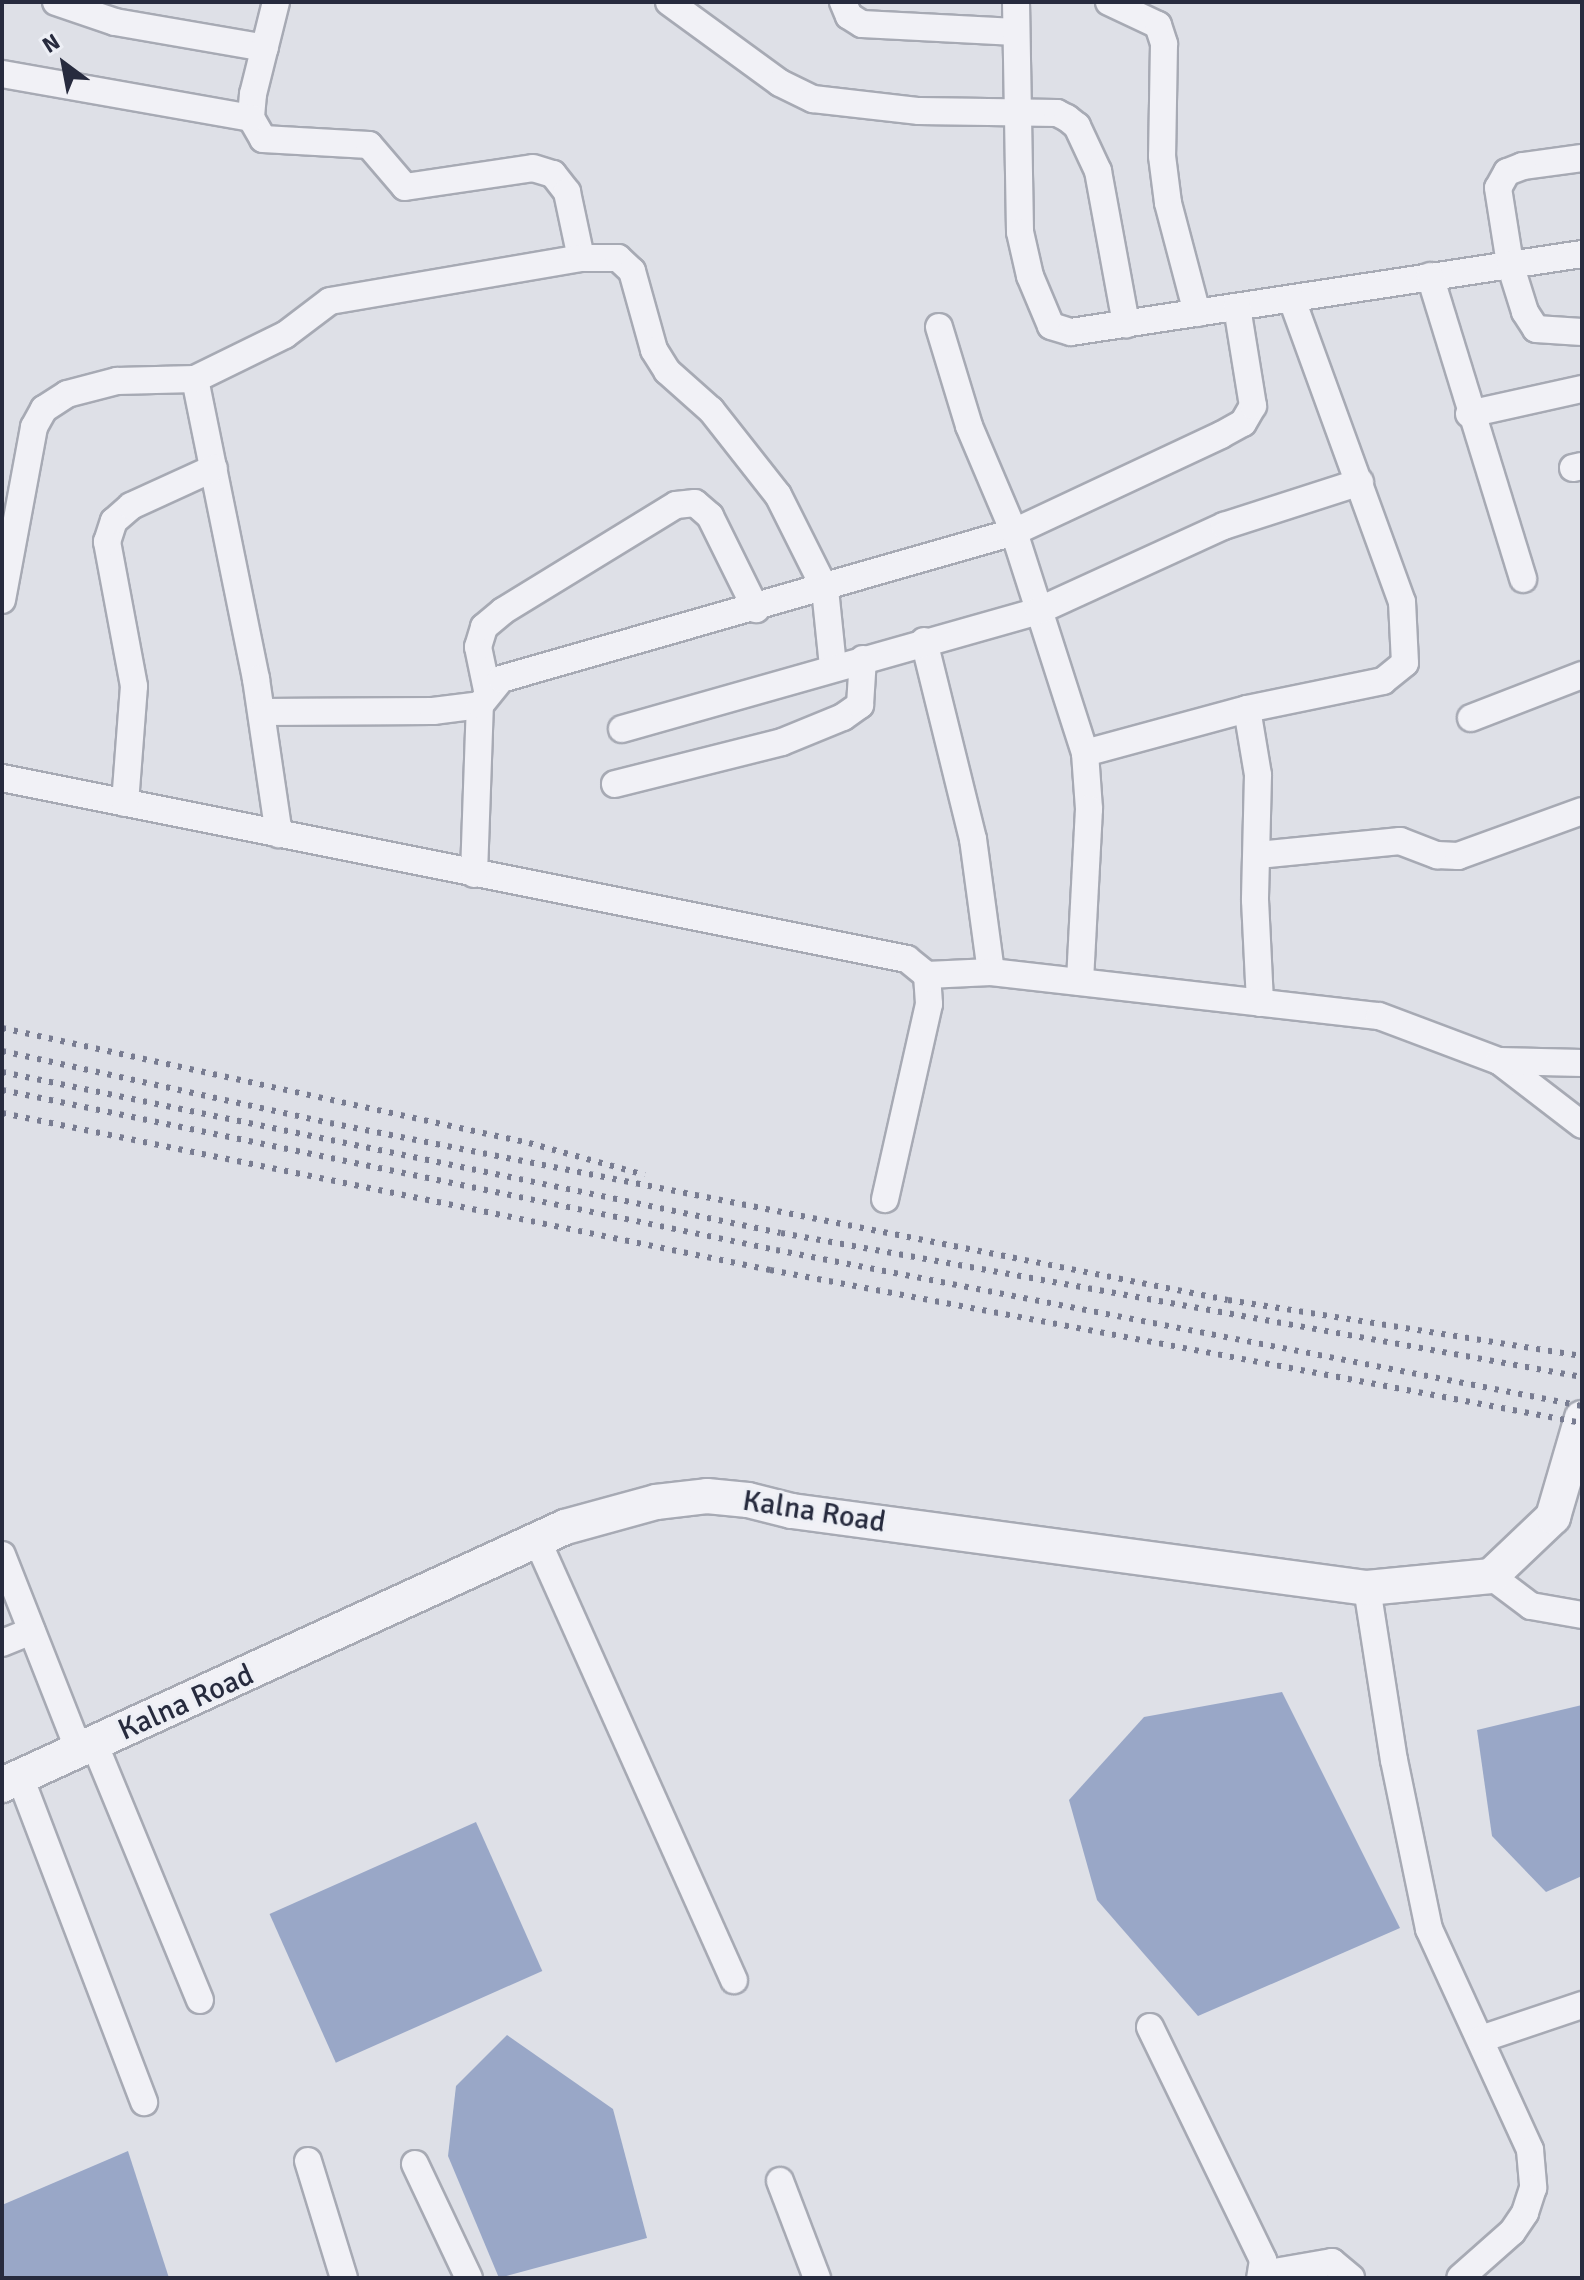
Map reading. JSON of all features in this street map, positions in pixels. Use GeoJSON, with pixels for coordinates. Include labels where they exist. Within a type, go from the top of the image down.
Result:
{"type":"FeatureCollection","features":[{"type":"Feature","properties":{"kind":"street"},"geometry":{"type":"LineString","coordinates":[[56,2],[115,22],[265,48]]}},
{"type":"Feature","properties":{"kind":"street"},"geometry":{"type":"LineString","coordinates":[[251,118],[276,2]]}},
{"type":"Feature","properties":{"kind":"street"},"geometry":{"type":"LineString","coordinates":[[669,2],[780,83],[813,99],[1015,115],[1057,113],[1077,126],[1098,171],[1126,324]]}},
{"type":"Feature","properties":{"kind":"street"},"geometry":{"type":"LineString","coordinates":[[843,2],[849,16],[862,24],[1016,32]]}},
{"type":"Feature","properties":{"kind":"street"},"geometry":{"type":"LineString","coordinates":[[1016,2],[1015,115],[1022,171],[1020,232],[1042,310],[1051,326],[1071,332],[1582,254]]}},
{"type":"Feature","properties":{"kind":"street"},"geometry":{"type":"LineString","coordinates":[[1109,2],[1158,25],[1164,44],[1166,188],[1197,313]]}},
{"type":"Feature","properties":{"kind":"street"},"geometry":{"type":"LineString","coordinates":[[2,74],[251,118],[270,143],[369,145],[405,187],[533,168],[553,174],[567,192],[581,258]]}},
{"type":"Feature","properties":{"kind":"street"},"geometry":{"type":"LineString","coordinates":[[1582,158],[1507,172],[1498,188],[1510,264],[1525,312],[1536,329],[1582,332]]}},
{"type":"Feature","properties":{"kind":"street"},"geometry":{"type":"LineString","coordinates":[[2,600],[34,427],[44,409],[67,394],[117,381],[195,379],[285,335],[330,301],[581,258],[626,262],[654,350],[667,371],[711,410],[757,463],[825,589],[833,667]]}},
{"type":"Feature","properties":{"kind":"street"},"geometry":{"type":"LineString","coordinates":[[1430,276],[1469,414],[1523,579]]}},
{"type":"Feature","properties":{"kind":"street"},"geometry":{"type":"LineString","coordinates":[[1085,753],[1247,709],[1383,681],[1405,663],[1402,602],[1292,299]]}},
{"type":"Feature","properties":{"kind":"street"},"geometry":{"type":"LineString","coordinates":[[262,712],[433,711],[484,698],[528,670],[756,609],[1014,532],[1243,423],[1253,406],[1237,307]]}},
{"type":"Feature","properties":{"kind":"street"},"geometry":{"type":"LineString","coordinates":[[939,327],[969,426],[1014,532],[1085,753],[1089,809],[1080,982]]}},
{"type":"Feature","properties":{"kind":"street"},"geometry":{"type":"LineString","coordinates":[[195,379],[262,712],[279,834]]}},
{"type":"Feature","properties":{"kind":"street"},"geometry":{"type":"LineString","coordinates":[[1469,414],[1582,389]]}},
{"type":"Feature","properties":{"kind":"street"},"geometry":{"type":"LineString","coordinates":[[125,803],[134,686],[107,542],[114,521],[131,506],[214,468]]}},
{"type":"Feature","properties":{"kind":"street"},"geometry":{"type":"LineString","coordinates":[[622,729],[1038,611],[1224,526],[1360,482]]}},
{"type":"Feature","properties":{"kind":"street"},"geometry":{"type":"LineString","coordinates":[[474,874],[484,698],[478,647],[484,627],[503,611],[676,505],[695,503],[710,516],[756,609]]}},
{"type":"Feature","properties":{"kind":"street"},"geometry":{"type":"LineString","coordinates":[[924,641],[973,839],[991,972]]}},
{"type":"Feature","properties":{"kind":"street"},"geometry":{"type":"LineString","coordinates":[[615,784],[782,742],[843,717],[860,705],[863,659]]}},
{"type":"Feature","properties":{"kind":"street"},"geometry":{"type":"LineString","coordinates":[[1471,718],[1582,675]]}},
{"type":"Feature","properties":{"kind":"street"},"geometry":{"type":"LineString","coordinates":[[1247,709],[1258,775],[1260,1003]]}},
{"type":"Feature","properties":{"kind":"street"},"geometry":{"type":"LineString","coordinates":[[2,778],[907,959],[927,975],[991,972],[1379,1016],[1499,1061],[1582,1125]]}},
{"type":"Feature","properties":{"kind":"street"},"geometry":{"type":"LineString","coordinates":[[1258,855],[1400,841],[1437,855],[1458,856],[1582,811]]}},
{"type":"Feature","properties":{"kind":"street"},"geometry":{"type":"LineString","coordinates":[[885,1199],[929,1004],[927,975]]}},
{"type":"Feature","properties":{"kind":"street"},"geometry":{"type":"LineString","coordinates":[[1499,1061],[1582,1063]]}},
{"type":"Feature","properties":{"kind":"street"},"geometry":{"type":"LineString","coordinates":[[1582,1418],[1553,1517],[1491,1576],[1531,1606],[1582,1615]]}},
{"type":"Feature","properties":{"kind":"street","name":"Kalna Road"},"geometry":{"type":"LineString","coordinates":[[11,1781],[593,1517],[707,1496],[1367,1588],[1491,1576]]}},
{"type":"Feature","properties":{"kind":"street"},"geometry":{"type":"LineString","coordinates":[[538,1542],[734,1980]]}},
{"type":"Feature","properties":{"kind":"street"},"geometry":{"type":"LineString","coordinates":[[2,1555],[32,1631],[87,1746],[200,2000]]}},
{"type":"Feature","properties":{"kind":"street"},"geometry":{"type":"LineString","coordinates":[[1367,1588],[1394,1760],[1429,1929],[1530,2150],[1533,2188],[1512,2232],[1460,2278]]}},
{"type":"Feature","properties":{"kind":"street"},"geometry":{"type":"LineString","coordinates":[[2,1643],[32,1631]]}},
{"type":"Feature","properties":{"kind":"street"},"geometry":{"type":"LineString","coordinates":[[11,1781],[144,2102]]}},
{"type":"Feature","properties":{"kind":"street"},"geometry":{"type":"LineString","coordinates":[[1481,2039],[1582,2005]]}},
{"type":"Feature","properties":{"kind":"street"},"geometry":{"type":"LineString","coordinates":[[1150,2027],[1263,2260],[1262,2276],[1332,2262],[1351,2278]]}},
{"type":"Feature","properties":{"kind":"street"},"geometry":{"type":"LineString","coordinates":[[308,2161],[344,2278]]}},
{"type":"Feature","properties":{"kind":"street"},"geometry":{"type":"LineString","coordinates":[[415,2164],[469,2278]]}},
{"type":"Feature","properties":{"kind":"street"},"geometry":{"type":"LineString","coordinates":[[780,2181],[817,2278]]}},
{"type":"Feature","properties":{"kind":"water"},"geometry":{"type":"Polygon","coordinates":[[[1282,1692],[1400,1928],[1198,2016],[1097,1900],[1069,1800],[1144,1717],[1282,1692]]]}},
{"type":"Feature","properties":{"kind":"water"},"geometry":{"type":"Polygon","coordinates":[[[1582,1705],[1582,1876],[1546,1892],[1492,1836],[1477,1730],[1582,1705]]]}},
{"type":"Feature","properties":{"kind":"water"},"geometry":{"type":"Polygon","coordinates":[[[476,1822],[542,1971],[336,2063],[270,1914],[476,1822]]]}},
{"type":"Feature","properties":{"kind":"water"},"geometry":{"type":"Polygon","coordinates":[[[507,2035],[613,2109],[647,2238],[499,2278],[448,2156],[456,2086],[507,2035]]]}},
{"type":"Feature","properties":{"kind":"water"},"geometry":{"type":"Polygon","coordinates":[[[128,2151],[169,2278],[2,2278],[2,2205],[128,2151]]]}},
{"type":"Feature","properties":{"kind":"railway"},"geometry":{"type":"LineString","coordinates":[[2,1028],[529,1143],[645,1175]]}},
{"type":"Feature","properties":{"kind":"railway"},"geometry":{"type":"LineString","coordinates":[[2,1051],[330,1123],[1228,1300],[1582,1356]]}},
{"type":"Feature","properties":{"kind":"railway"},"geometry":{"type":"LineString","coordinates":[[2,1072],[781,1233],[1582,1377]]}},
{"type":"Feature","properties":{"kind":"railway"},"geometry":{"type":"LineString","coordinates":[[2,1090],[776,1250],[1582,1406]]}},
{"type":"Feature","properties":{"kind":"railway"},"geometry":{"type":"LineString","coordinates":[[2,1113],[770,1270],[1582,1423]]}}]}
